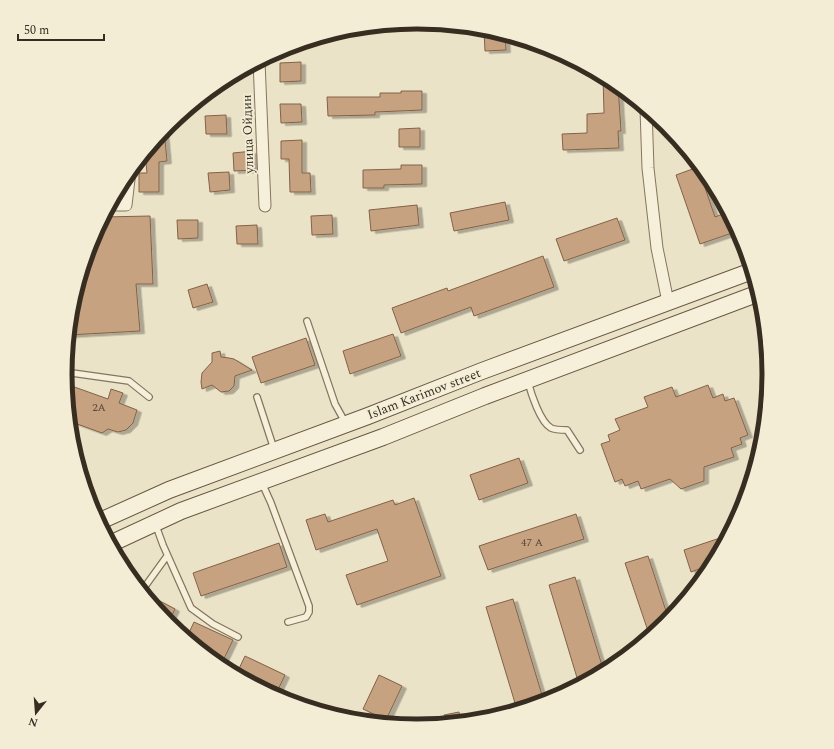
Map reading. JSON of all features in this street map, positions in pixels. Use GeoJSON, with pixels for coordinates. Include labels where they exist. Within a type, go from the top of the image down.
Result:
{"type":"FeatureCollection","features":[{"type":"Feature","properties":{"kind":"main road","name":"Islam Karimov street"},"geometry":{"type":"LineString","coordinates":[[104,519],[169,490],[368,416],[482,371],[747,273]]}},
{"type":"Feature","properties":{"kind":"main road","name":"Islam Karimov street"},"geometry":{"type":"LineString","coordinates":[[115,542],[181,511],[379,438],[753,294]]}},
{"type":"Feature","properties":{"kind":"main road"},"geometry":{"type":"LineString","coordinates":[[368,416],[379,438]]}},
{"type":"Feature","properties":{"kind":"street","name":"улица Ойдин"},"geometry":{"type":"LineString","coordinates":[[259,67],[265,206]]}},
{"type":"Feature","properties":{"kind":"street"},"geometry":{"type":"LineString","coordinates":[[646,116],[648,168],[658,248],[668,302]]}},
{"type":"Feature","properties":{"kind":"street"},"geometry":{"type":"LineString","coordinates":[[116,205],[126,205],[128,186]]}},
{"type":"Feature","properties":{"kind":"lane"},"geometry":{"type":"LineString","coordinates":[[307,321],[335,404],[346,424]]}},
{"type":"Feature","properties":{"kind":"lane"},"geometry":{"type":"LineString","coordinates":[[72,373],[129,381],[149,397]]}},
{"type":"Feature","properties":{"kind":"lane"},"geometry":{"type":"LineString","coordinates":[[527,380],[533,401],[545,422],[551,428],[567,430],[580,450]]}},
{"type":"Feature","properties":{"kind":"lane"},"geometry":{"type":"LineString","coordinates":[[256,397],[275,451]]}},
{"type":"Feature","properties":{"kind":"lane"},"geometry":{"type":"LineString","coordinates":[[261,481],[276,516],[309,606],[306,617],[288,622]]}},
{"type":"Feature","properties":{"kind":"lane"},"geometry":{"type":"LineString","coordinates":[[155,523],[191,608],[213,624],[238,637]]}},
{"type":"Feature","properties":{"kind":"lane"},"geometry":{"type":"LineString","coordinates":[[145,587],[168,556]]}},
{"type":"Feature","properties":{"kind":"building"},"geometry":{"type":"Polygon","coordinates":[[[484,36],[505,41],[506,50],[485,51],[484,36]]]}},
{"type":"Feature","properties":{"kind":"building"},"geometry":{"type":"Polygon","coordinates":[[[301,62],[301,81],[280,82],[280,63],[301,62]]]}},
{"type":"Feature","properties":{"kind":"building"},"geometry":{"type":"Polygon","coordinates":[[[603,83],[619,94],[621,131],[618,131],[619,148],[563,150],[562,134],[587,133],[587,114],[604,113],[603,83]]]}},
{"type":"Feature","properties":{"kind":"building"},"geometry":{"type":"Polygon","coordinates":[[[401,91],[422,91],[422,110],[375,112],[375,115],[328,116],[327,97],[380,97],[380,93],[401,93],[401,91]]]}},
{"type":"Feature","properties":{"kind":"building"},"geometry":{"type":"Polygon","coordinates":[[[280,104],[301,104],[302,122],[281,123],[280,104]]]}},
{"type":"Feature","properties":{"kind":"building"},"geometry":{"type":"Polygon","coordinates":[[[226,115],[227,134],[206,134],[205,116],[226,115]]]}},
{"type":"Feature","properties":{"kind":"building"},"geometry":{"type":"Polygon","coordinates":[[[420,128],[420,147],[399,147],[399,129],[420,128]]]}},
{"type":"Feature","properties":{"kind":"building"},"geometry":{"type":"Polygon","coordinates":[[[165,139],[167,161],[159,162],[159,192],[139,192],[139,173],[147,173],[146,161],[165,139]]]}},
{"type":"Feature","properties":{"kind":"building"},"geometry":{"type":"Polygon","coordinates":[[[302,140],[302,173],[310,173],[311,192],[290,192],[289,159],[281,159],[281,141],[302,140]]]}},
{"type":"Feature","properties":{"kind":"building"},"geometry":{"type":"Polygon","coordinates":[[[253,151],[255,170],[234,171],[233,153],[253,151]]]}},
{"type":"Feature","properties":{"kind":"building"},"geometry":{"type":"Polygon","coordinates":[[[401,165],[422,165],[422,184],[384,185],[384,188],[363,188],[363,170],[401,169],[401,165]]]}},
{"type":"Feature","properties":{"kind":"building"},"geometry":{"type":"Polygon","coordinates":[[[694,168],[703,181],[715,217],[723,214],[732,233],[700,244],[676,175],[694,168]]]}},
{"type":"Feature","properties":{"kind":"building"},"geometry":{"type":"Polygon","coordinates":[[[229,172],[230,190],[210,192],[208,173],[229,172]]]}},
{"type":"Feature","properties":{"kind":"building"},"geometry":{"type":"Polygon","coordinates":[[[505,202],[509,220],[454,231],[450,213],[505,202]]]}},
{"type":"Feature","properties":{"kind":"building"},"geometry":{"type":"Polygon","coordinates":[[[417,205],[419,225],[371,231],[369,210],[417,205]]]}},
{"type":"Feature","properties":{"kind":"building"},"geometry":{"type":"Polygon","coordinates":[[[332,215],[333,234],[312,235],[311,216],[332,215]]]}},
{"type":"Feature","properties":{"kind":"building"},"geometry":{"type":"Polygon","coordinates":[[[150,216],[153,284],[136,284],[140,331],[74,335],[83,285],[98,242],[110,217],[150,216]]]}},
{"type":"Feature","properties":{"kind":"building"},"geometry":{"type":"Polygon","coordinates":[[[617,218],[625,240],[564,261],[556,239],[617,218]]]}},
{"type":"Feature","properties":{"kind":"building"},"geometry":{"type":"Polygon","coordinates":[[[177,220],[198,220],[198,238],[178,239],[177,220]]]}},
{"type":"Feature","properties":{"kind":"building"},"geometry":{"type":"Polygon","coordinates":[[[257,225],[258,244],[237,244],[236,226],[257,225]]]}},
{"type":"Feature","properties":{"kind":"building"},"geometry":{"type":"Polygon","coordinates":[[[543,256],[554,287],[474,316],[471,307],[401,333],[392,308],[447,288],[448,291],[543,256]]]}},
{"type":"Feature","properties":{"kind":"building"},"geometry":{"type":"Polygon","coordinates":[[[207,284],[213,302],[193,308],[188,290],[207,284]]]}},
{"type":"Feature","properties":{"kind":"building"},"geometry":{"type":"Polygon","coordinates":[[[393,334],[401,356],[350,374],[343,351],[393,334]]]}},
{"type":"Feature","properties":{"kind":"building"},"geometry":{"type":"Polygon","coordinates":[[[306,338],[315,365],[261,383],[252,357],[306,338]]]}},
{"type":"Feature","properties":{"kind":"building"},"geometry":{"type":"Polygon","coordinates":[[[220,351],[221,357],[234,359],[252,370],[235,376],[234,386],[229,391],[221,392],[212,385],[202,389],[202,373],[212,362],[212,353],[220,351]]]}},
{"type":"Feature","properties":{"kind":"building"},"geometry":{"type":"Polygon","coordinates":[[[708,385],[713,398],[723,394],[725,401],[734,398],[748,435],[740,438],[742,444],[731,448],[734,457],[704,467],[704,481],[681,489],[670,479],[641,489],[638,481],[625,486],[622,479],[615,482],[601,444],[610,441],[608,435],[620,430],[615,419],[648,407],[644,397],[672,387],[676,397],[708,385]]]}},
{"type":"Feature","properties":{"kind":"building"},"geometry":{"type":"Polygon","coordinates":[[[72,386],[108,399],[111,389],[123,393],[119,403],[137,410],[133,423],[126,430],[118,432],[108,429],[102,433],[75,423],[72,386]]]}},
{"type":"Feature","properties":{"kind":"building"},"geometry":{"type":"Polygon","coordinates":[[[519,458],[528,483],[479,500],[470,475],[519,458]]]}},
{"type":"Feature","properties":{"kind":"building"},"geometry":{"type":"Polygon","coordinates":[[[414,498],[441,576],[357,605],[346,575],[388,561],[377,529],[316,550],[306,520],[325,514],[328,522],[393,500],[395,505],[414,498]]]}},
{"type":"Feature","properties":{"kind":"building"},"geometry":{"type":"Polygon","coordinates":[[[576,514],[584,539],[488,570],[479,546],[576,514]]]}},
{"type":"Feature","properties":{"kind":"building"},"geometry":{"type":"Polygon","coordinates":[[[721,538],[703,568],[691,572],[684,550],[721,538]]]}},
{"type":"Feature","properties":{"kind":"building"},"geometry":{"type":"Polygon","coordinates":[[[279,543],[287,567],[201,596],[193,573],[279,543]]]}},
{"type":"Feature","properties":{"kind":"building"},"geometry":{"type":"Polygon","coordinates":[[[648,556],[667,613],[648,631],[625,563],[648,556]]]}},
{"type":"Feature","properties":{"kind":"building"},"geometry":{"type":"Polygon","coordinates":[[[575,577],[602,666],[578,680],[549,585],[575,577]]]}},
{"type":"Feature","properties":{"kind":"building"},"geometry":{"type":"Polygon","coordinates":[[[513,599],[542,695],[515,703],[486,607],[513,599]]]}},
{"type":"Feature","properties":{"kind":"building"},"geometry":{"type":"Polygon","coordinates":[[[158,600],[175,609],[171,617],[157,602],[158,600]]]}},
{"type":"Feature","properties":{"kind":"building"},"geometry":{"type":"Polygon","coordinates":[[[194,622],[233,640],[223,661],[189,634],[194,622]]]}},
{"type":"Feature","properties":{"kind":"building"},"geometry":{"type":"Polygon","coordinates":[[[245,656],[285,675],[278,691],[238,670],[245,656]]]}},
{"type":"Feature","properties":{"kind":"building"},"geometry":{"type":"Polygon","coordinates":[[[379,675],[402,686],[387,718],[382,718],[363,709],[379,675]]]}},
{"type":"Feature","properties":{"kind":"building"},"geometry":{"type":"Polygon","coordinates":[[[459,712],[460,717],[445,719],[444,715],[459,712]]]}}]}
